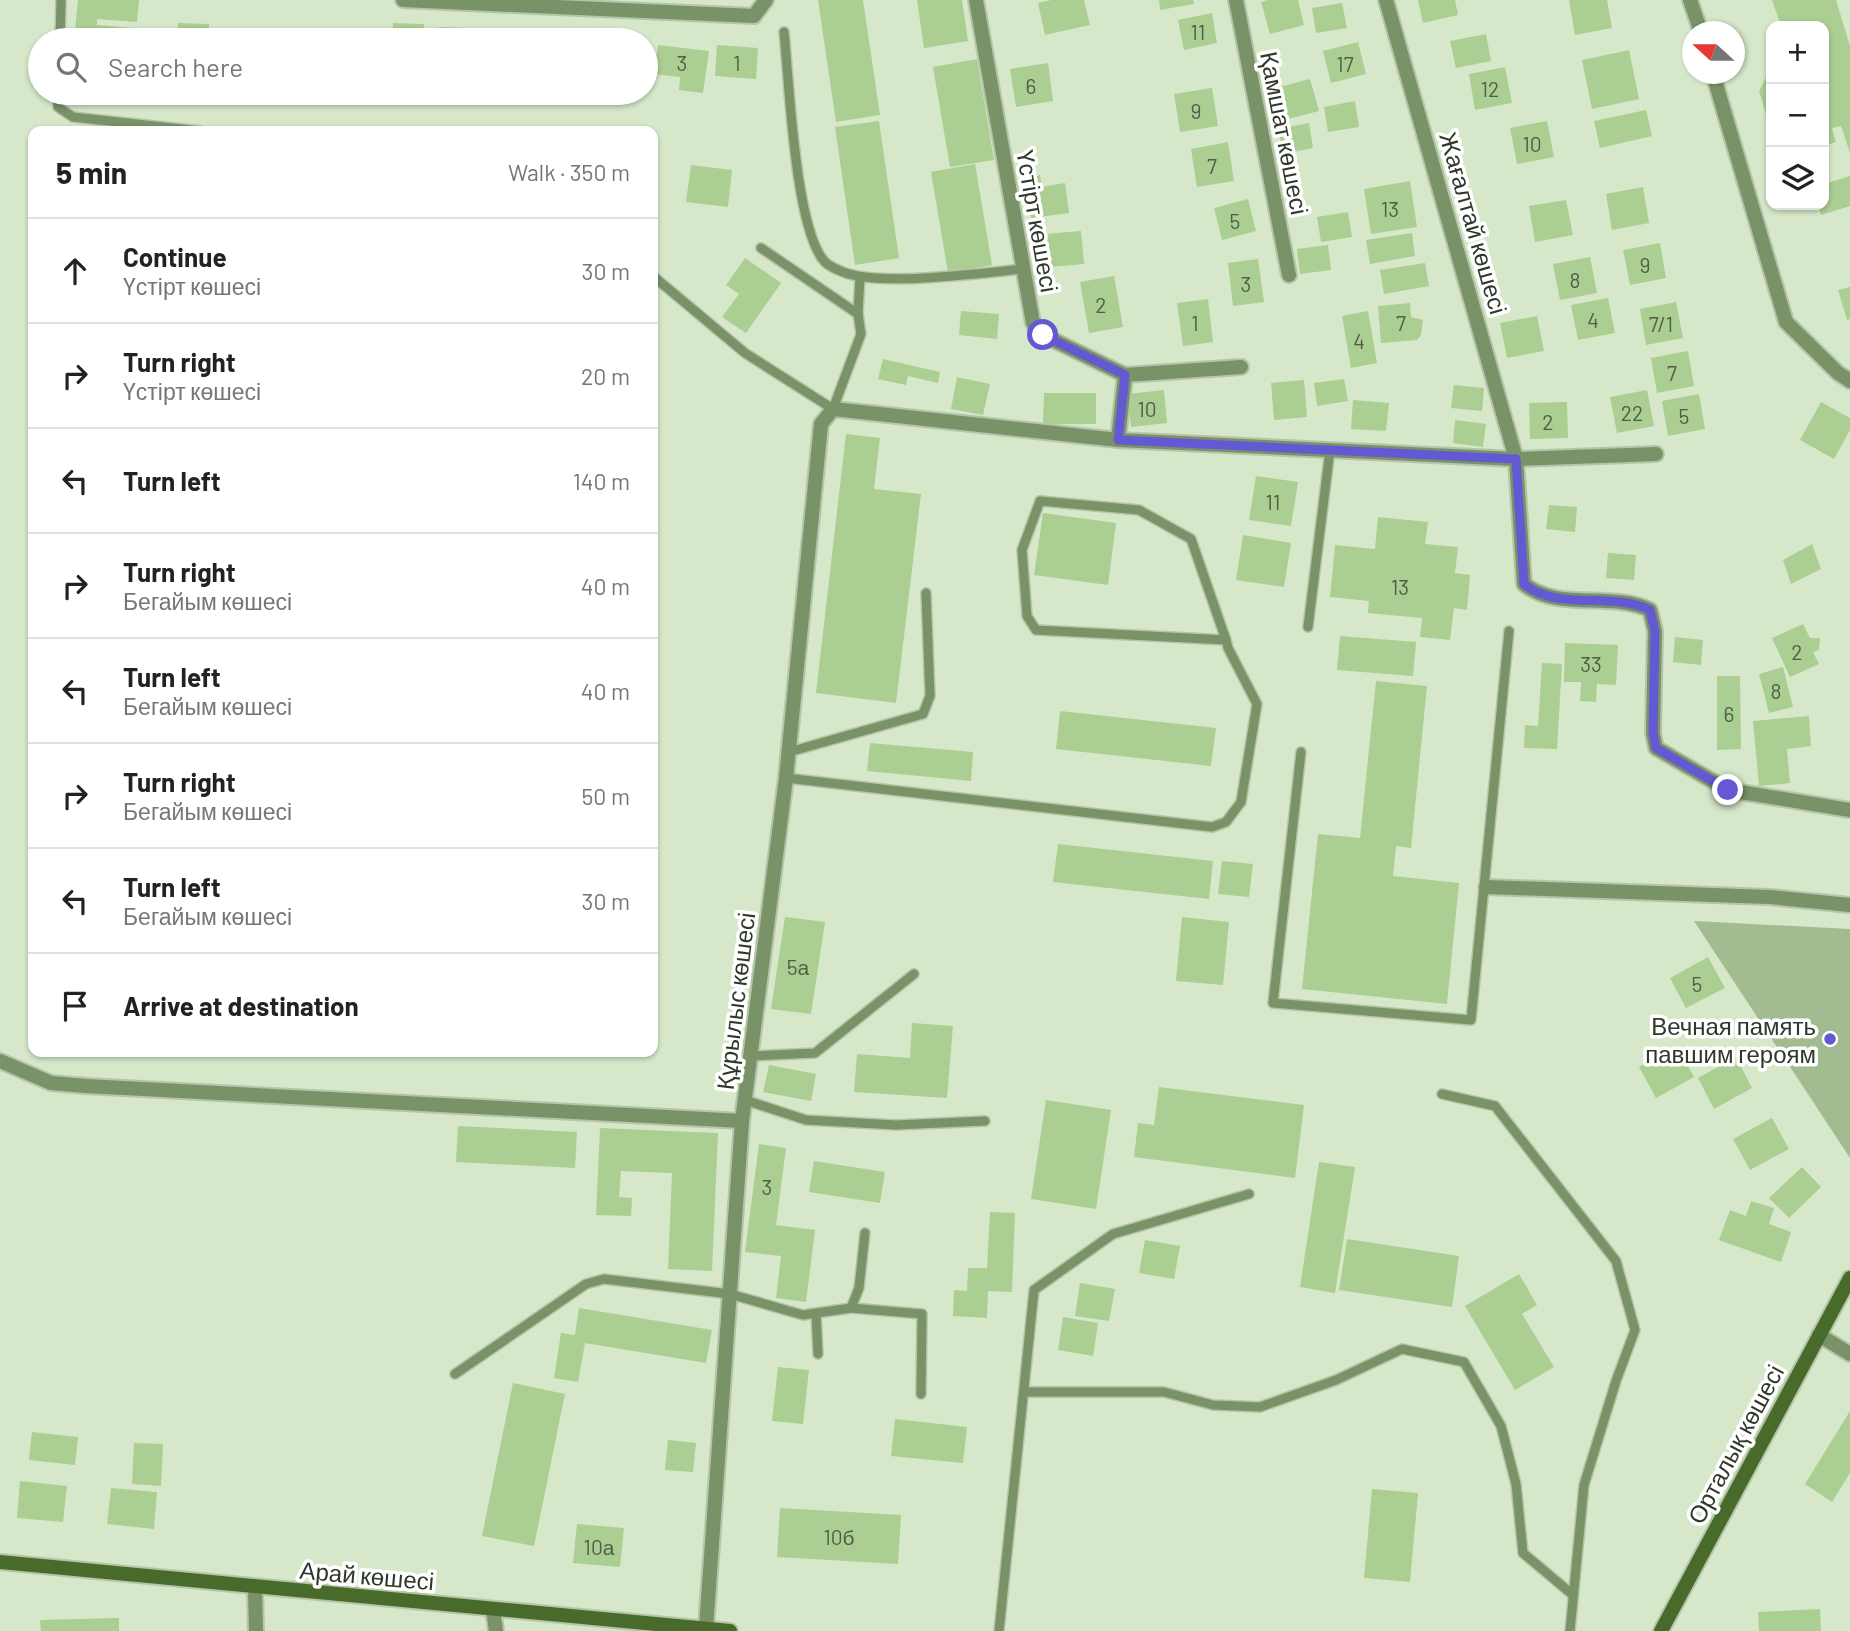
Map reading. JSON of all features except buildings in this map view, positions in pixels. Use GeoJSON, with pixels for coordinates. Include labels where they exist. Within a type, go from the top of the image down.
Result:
{"type":"FeatureCollection","features":[{"type":"Feature","properties":{"kind":"main road","name":"Орталық көшесі"},"geometry":{"type":"LineString","coordinates":[[1661,1631],[1850,1278]]}},
{"type":"Feature","properties":{"kind":"main road","name":"Арай көшесі"},"geometry":{"type":"LineString","coordinates":[[0,1562],[730,1631]]}},
{"type":"Feature","properties":{"kind":"street"},"geometry":{"type":"LineString","coordinates":[[403,0],[754,16],[766,0]]}},
{"type":"Feature","properties":{"kind":"street","name":"Үстірт көшесі"},"geometry":{"type":"LineString","coordinates":[[976,0],[1033,323],[1043,335],[1125,375]]}},
{"type":"Feature","properties":{"kind":"street","name":"Қамшат көшесі"},"geometry":{"type":"LineString","coordinates":[[1236,0],[1289,275]]}},
{"type":"Feature","properties":{"kind":"street","name":"Жағалтай көшесі"},"geometry":{"type":"LineString","coordinates":[[1386,0],[1516,459],[1524,584],[1534,592],[1555,597],[1637,603],[1650,610],[1655,631],[1653,733],[1656,748],[1728,790],[1850,810]]}},
{"type":"Feature","properties":{"kind":"street"},"geometry":{"type":"LineString","coordinates":[[1689,0],[1697,21]]}},
{"type":"Feature","properties":{"kind":"street"},"geometry":{"type":"LineString","coordinates":[[1716,84],[1786,322],[1838,373],[1850,381]]}},
{"type":"Feature","properties":{"kind":"street"},"geometry":{"type":"LineString","coordinates":[[1118,440],[1125,375],[1241,367]]}},
{"type":"Feature","properties":{"kind":"street"},"geometry":{"type":"LineString","coordinates":[[833,409],[1118,440],[1516,459],[1656,454]]}},
{"type":"Feature","properties":{"kind":"street","name":"Құрылыс көшесі"},"geometry":{"type":"LineString","coordinates":[[706,1628],[742,1121],[789,752],[821,424],[833,409]]}},
{"type":"Feature","properties":{"kind":"street"},"geometry":{"type":"LineString","coordinates":[[1486,887],[1769,897],[1850,905]]}},
{"type":"Feature","properties":{"kind":"street"},"geometry":{"type":"LineString","coordinates":[[0,1061],[51,1083],[75,1085],[742,1121]]}},
{"type":"Feature","properties":{"kind":"street"},"geometry":{"type":"LineString","coordinates":[[1819,1335],[1850,1354]]}},
{"type":"Feature","properties":{"kind":"street"},"geometry":{"type":"LineString","coordinates":[[256,1588],[256,1631]]}},
{"type":"Feature","properties":{"kind":"street"},"geometry":{"type":"LineString","coordinates":[[493,1609],[496,1631]]}},
{"type":"Feature","properties":{"kind":"lane"},"geometry":{"type":"LineString","coordinates":[[60,28],[61,0]]}},
{"type":"Feature","properties":{"kind":"lane"},"geometry":{"type":"LineString","coordinates":[[784,33],[808,228],[825,262],[860,277],[930,277],[1024,269]]}},
{"type":"Feature","properties":{"kind":"lane"},"geometry":{"type":"LineString","coordinates":[[58,105],[73,117],[155,126]]}},
{"type":"Feature","properties":{"kind":"lane"},"geometry":{"type":"LineString","coordinates":[[761,248],[858,314]]}},
{"type":"Feature","properties":{"kind":"lane"},"geometry":{"type":"LineString","coordinates":[[658,280],[745,353],[833,409],[861,334],[858,314],[860,277]]}},
{"type":"Feature","properties":{"kind":"lane"},"geometry":{"type":"LineString","coordinates":[[1308,627],[1330,450]]}},
{"type":"Feature","properties":{"kind":"lane"},"geometry":{"type":"LineString","coordinates":[[786,778],[1212,827],[1226,822],[1241,802],[1257,704],[1226,639],[1191,539],[1139,510],[1040,501],[1022,550],[1027,616],[1036,630],[1226,639]]}},
{"type":"Feature","properties":{"kind":"lane"},"geometry":{"type":"LineString","coordinates":[[789,752],[923,714],[930,696],[926,593]]}},
{"type":"Feature","properties":{"kind":"lane"},"geometry":{"type":"LineString","coordinates":[[1301,752],[1273,1003],[1471,1020],[1509,631]]}},
{"type":"Feature","properties":{"kind":"lane"},"geometry":{"type":"LineString","coordinates":[[752,1056],[816,1053],[914,974]]}},
{"type":"Feature","properties":{"kind":"lane"},"geometry":{"type":"LineString","coordinates":[[1442,1094],[1495,1106],[1616,1261],[1635,1330],[1616,1381],[1584,1485],[1570,1631]]}},
{"type":"Feature","properties":{"kind":"lane"},"geometry":{"type":"LineString","coordinates":[[746,1100],[806,1120],[896,1125],[985,1121]]}},
{"type":"Feature","properties":{"kind":"lane"},"geometry":{"type":"LineString","coordinates":[[999,1631],[1034,1290],[1113,1234],[1249,1194]]}},
{"type":"Feature","properties":{"kind":"lane"},"geometry":{"type":"LineString","coordinates":[[851,1308],[859,1288],[865,1233]]}},
{"type":"Feature","properties":{"kind":"lane"},"geometry":{"type":"LineString","coordinates":[[456,1374],[586,1284],[618,1278],[730,1294],[803,1315],[851,1308],[922,1314],[921,1394]]}},
{"type":"Feature","properties":{"kind":"lane"},"geometry":{"type":"LineString","coordinates":[[816,1314],[818,1354]]}},
{"type":"Feature","properties":{"kind":"lane"},"geometry":{"type":"LineString","coordinates":[[1024,1392],[1164,1392],[1213,1405],[1260,1407],[1336,1380],[1402,1349],[1464,1362],[1501,1426],[1516,1484],[1523,1553],[1573,1595]]}},
{"type":"Feature","properties":{"kind":"green space"},"geometry":{"type":"Polygon","coordinates":[[[1694,921],[1850,929],[1850,1158],[1694,921]]]}},
{"type":"Feature","properties":{"kind":"place","name":"Вечная память павшим героям"},"geometry":{"type":"Point","coordinates":[1830,1039]}},
{"type":"Feature","properties":{"kind":"route"},"geometry":{"type":"LineString","coordinates":[[1043,335],[1125,375],[1118,440],[1516,459],[1524,584],[1534,592],[1555,597],[1637,603],[1650,610],[1655,631],[1653,733],[1656,748],[1728,790]]}}]}
